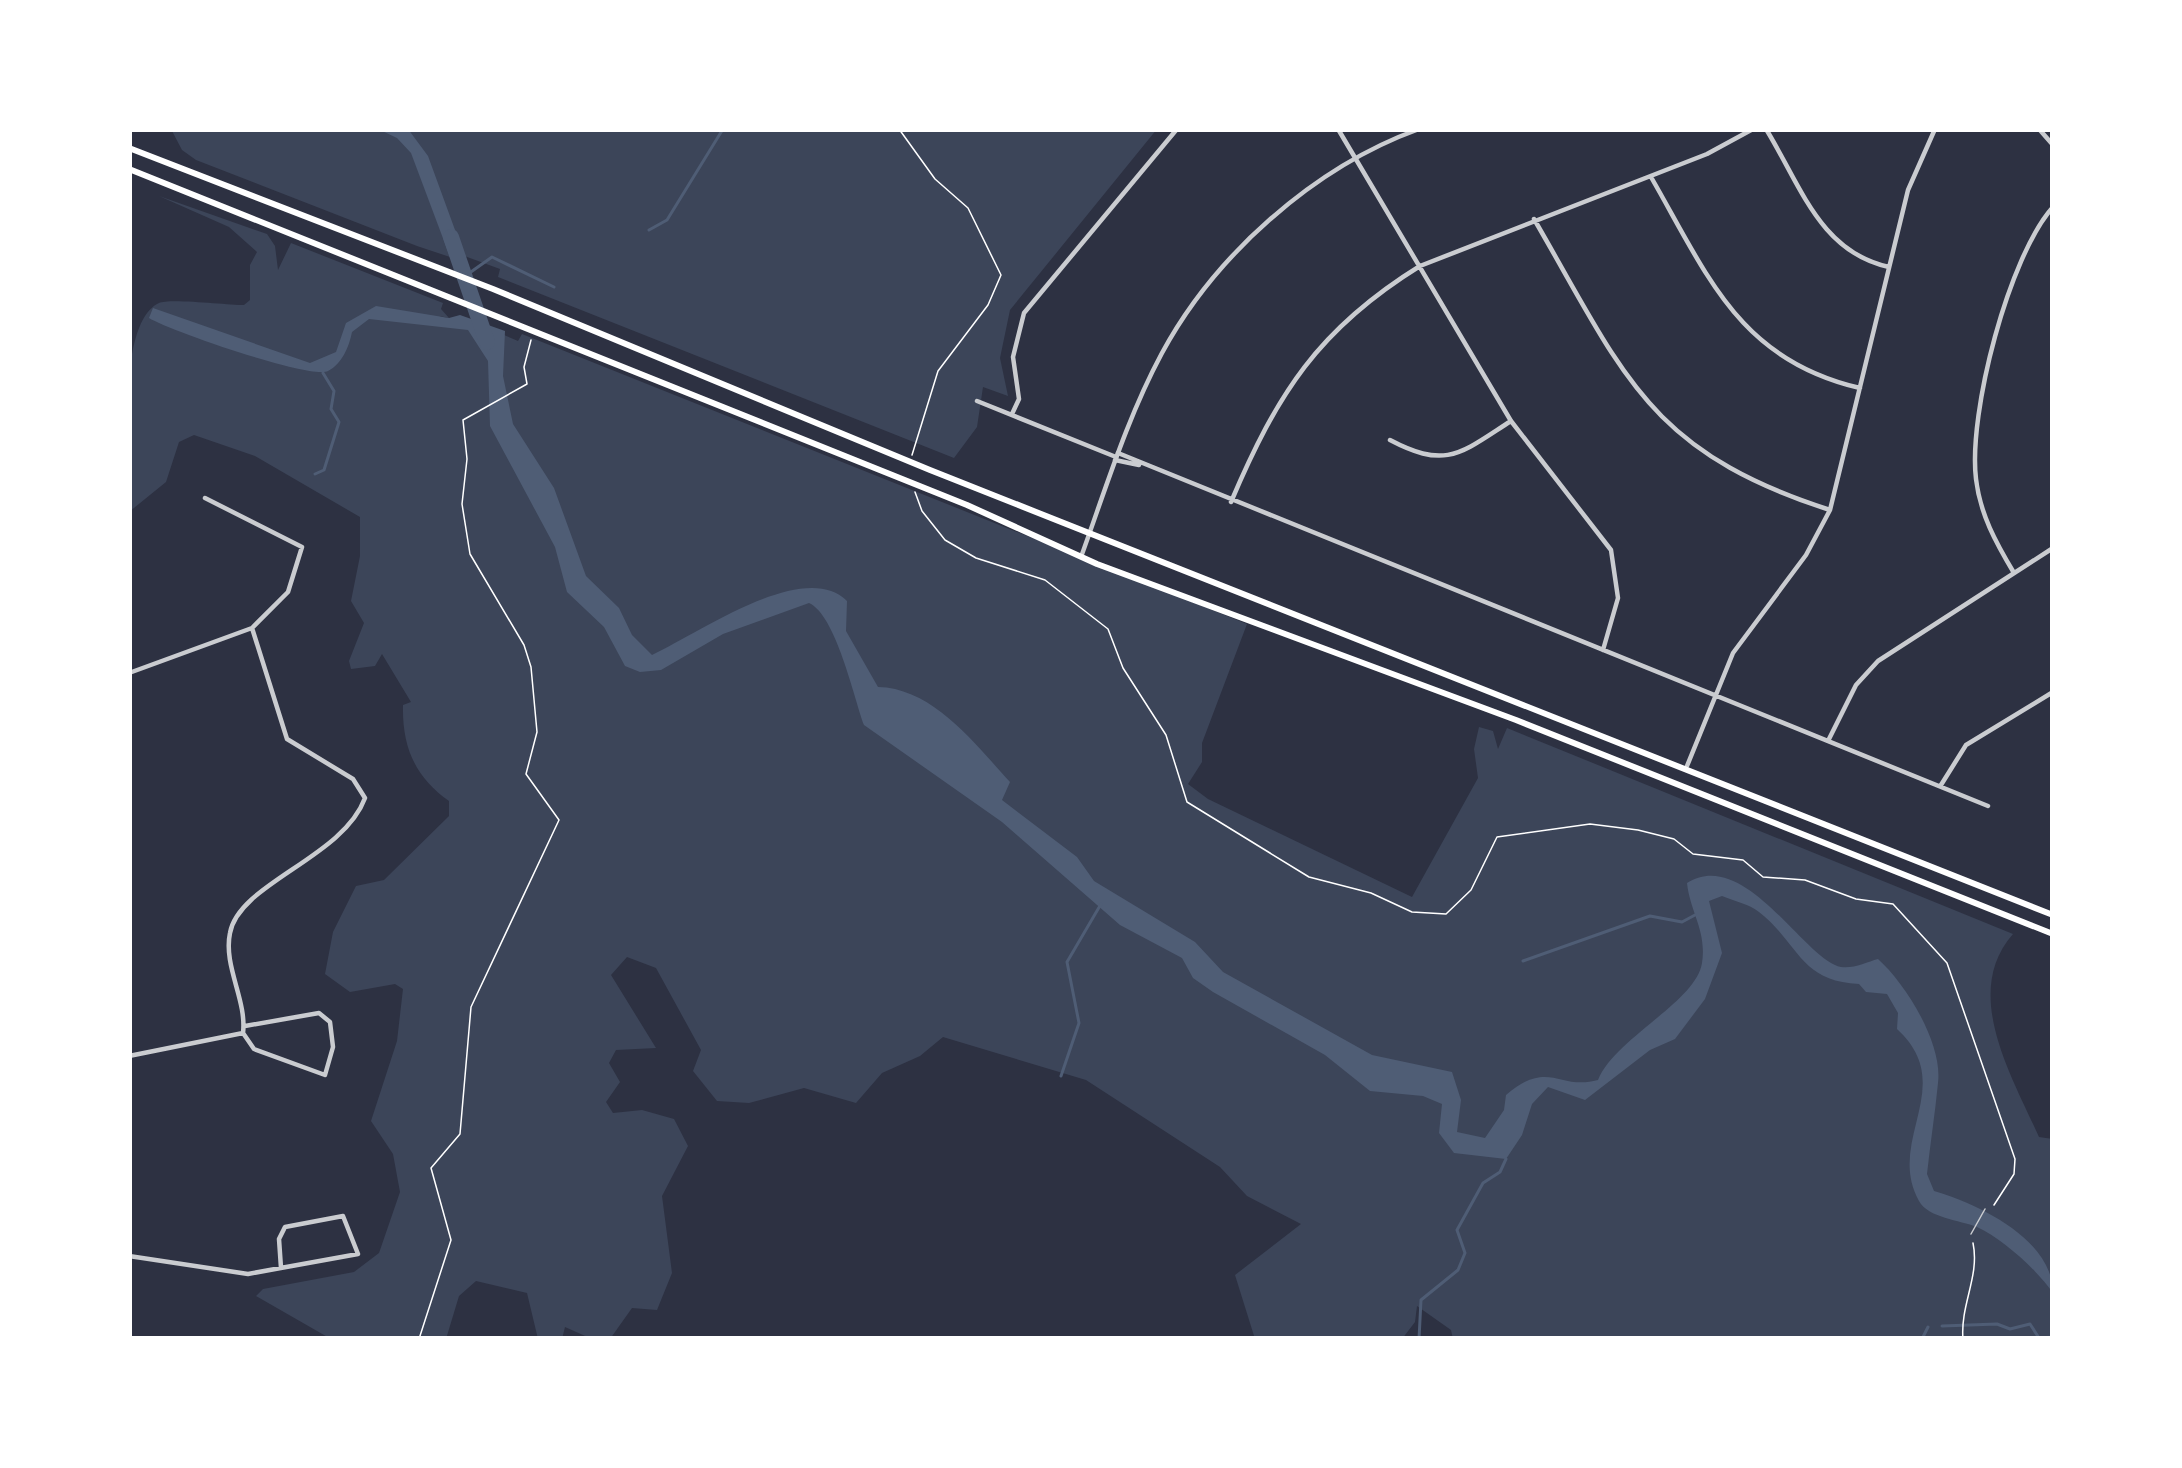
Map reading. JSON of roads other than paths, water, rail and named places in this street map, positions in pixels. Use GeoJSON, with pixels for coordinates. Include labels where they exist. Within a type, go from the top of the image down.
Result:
{"type":"FeatureCollection","features":[{"type":"Feature","properties":{"kind":"main road"},"geometry":{"type":"LineString","coordinates":[[129,148],[494,289],[930,470],[1687,766],[2053,915]]}},
{"type":"Feature","properties":{"kind":"main road"},"geometry":{"type":"LineString","coordinates":[[129,169],[967,505],[1081,557],[2053,934]]}},
{"type":"Feature","properties":{"kind":"main road"},"geometry":{"type":"LineString","coordinates":[[1730,805],[1738,787]]}},
{"type":"Feature","properties":{"kind":"main road"},"geometry":{"type":"LineString","coordinates":[[1934,887],[1941,869]]}},
{"type":"Feature","properties":{"kind":"street"},"geometry":{"type":"LineString","coordinates":[[1012,415],[1019,399],[1013,356],[1024,313],[1178,129]]}},
{"type":"Feature","properties":{"kind":"street"},"geometry":{"type":"LineString","coordinates":[[1338,129],[1511,421],[1611,550],[1618,598],[1603,651]]}},
{"type":"Feature","properties":{"kind":"street"},"geometry":{"type":"LineString","coordinates":[[1081,557],[1116,456],[1163,351],[1213,279],[1287,207],[1357,160],[1419,129]]}},
{"type":"Feature","properties":{"kind":"street"},"geometry":{"type":"LineString","coordinates":[[1231,502],[1264,426],[1303,364],[1358,308],[1420,266],[1651,177],[1753,129]]}},
{"type":"Feature","properties":{"kind":"street"},"geometry":{"type":"LineString","coordinates":[[1766,129],[1834,242],[1859,261],[1889,267]]}},
{"type":"Feature","properties":{"kind":"street"},"geometry":{"type":"LineString","coordinates":[[1687,766],[1733,653],[1806,555],[1830,510],[1908,190],[1933,132],[1921,129]]}},
{"type":"Feature","properties":{"kind":"street"},"geometry":{"type":"LineString","coordinates":[[2039,129],[2053,145]]}},
{"type":"Feature","properties":{"kind":"street"},"geometry":{"type":"LineString","coordinates":[[1651,177],[1746,332],[1802,371],[1860,388]]}},
{"type":"Feature","properties":{"kind":"street"},"geometry":{"type":"LineString","coordinates":[[2014,573],[1981,502],[1977,428],[2011,282],[2053,207]]}},
{"type":"Feature","properties":{"kind":"street"},"geometry":{"type":"LineString","coordinates":[[1534,219],[1624,374],[1669,427],[1738,476],[1830,510]]}},
{"type":"Feature","properties":{"kind":"street"},"geometry":{"type":"LineString","coordinates":[[977,400],[1988,806]]}},
{"type":"Feature","properties":{"kind":"street"},"geometry":{"type":"LineString","coordinates":[[1390,440],[1420,456],[1444,458],[1511,421]]}},
{"type":"Feature","properties":{"kind":"street"},"geometry":{"type":"LineString","coordinates":[[129,673],[252,628],[288,592],[302,547],[205,498]]}},
{"type":"Feature","properties":{"kind":"street"},"geometry":{"type":"LineString","coordinates":[[1828,741],[1856,685],[1878,661],[2053,548]]}},
{"type":"Feature","properties":{"kind":"street"},"geometry":{"type":"LineString","coordinates":[[129,1056],[244,1030],[319,1013],[330,1022],[334,1047],[325,1075],[254,1049],[244,1030],[229,951],[235,916],[244,903],[296,872],[344,830],[365,798],[353,779],[286,739],[252,628]]}},
{"type":"Feature","properties":{"kind":"street"},"geometry":{"type":"LineString","coordinates":[[1940,786],[1966,746],[2053,692]]}},
{"type":"Feature","properties":{"kind":"street"},"geometry":{"type":"LineString","coordinates":[[129,1256],[248,1274],[281,1268],[358,1254],[350,1221],[343,1216],[285,1227],[278,1253],[281,1268]]}},
{"type":"Feature","properties":{"kind":"lane"},"geometry":{"type":"LineString","coordinates":[[1971,1234],[1985,1210]]}},
{"type":"Feature","properties":{"kind":"waterway"},"geometry":{"type":"LineString","coordinates":[[649,230],[667,220],[723,129]]}},
{"type":"Feature","properties":{"kind":"waterway"},"geometry":{"type":"LineString","coordinates":[[451,237],[487,342]]}},
{"type":"Feature","properties":{"kind":"waterway"},"geometry":{"type":"LineString","coordinates":[[468,274],[492,257],[554,287]]}},
{"type":"Feature","properties":{"kind":"waterway"},"geometry":{"type":"LineString","coordinates":[[315,474],[324,470],[339,422],[331,409],[334,391],[323,373]]}},
{"type":"Feature","properties":{"kind":"waterway"},"geometry":{"type":"LineString","coordinates":[[1061,1076],[1079,1023],[1067,962],[1101,904]]}},
{"type":"Feature","properties":{"kind":"waterway"},"geometry":{"type":"LineString","coordinates":[[1523,961],[1650,916],[1682,922],[1695,915]]}},
{"type":"Feature","properties":{"kind":"waterway"},"geometry":{"type":"LineString","coordinates":[[1419,1339],[1421,1300],[1458,1270],[1465,1253],[1457,1230],[1483,1183],[1500,1172],[1506,1159]]}},
{"type":"Feature","properties":{"kind":"waterway"},"geometry":{"type":"LineString","coordinates":[[1942,1326],[1997,1324],[2010,1329],[2030,1324],[2039,1338],[2053,1337]]}},
{"type":"Feature","properties":{"kind":"waterway"},"geometry":{"type":"LineString","coordinates":[[1922,1339],[1928,1327]]}}]}
